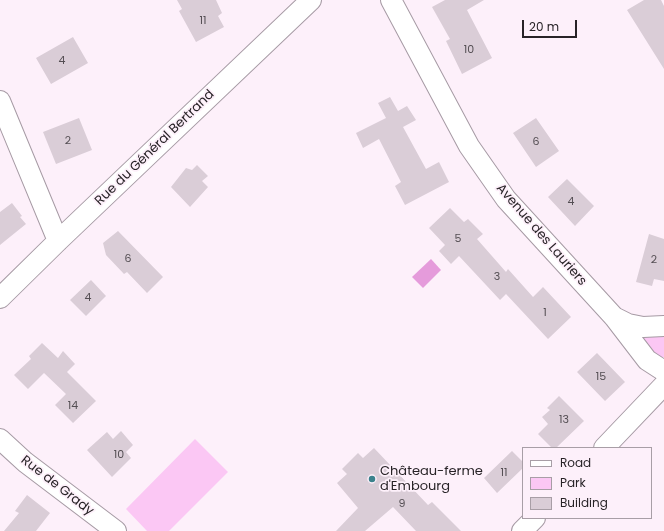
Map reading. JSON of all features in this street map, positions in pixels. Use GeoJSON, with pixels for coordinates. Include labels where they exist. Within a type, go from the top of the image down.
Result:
{"type":"FeatureCollection","features":[{"type":"Feature","properties":{"kind":"street","name":"Rue du Général Bertrand"},"geometry":{"type":"LineString","coordinates":[[0,298],[312,0]]}},
{"type":"Feature","properties":{"kind":"street","name":"Avenue des Lauriers"},"geometry":{"type":"LineString","coordinates":[[391,0],[469,146],[506,200],[614,317],[647,360],[664,371]]}},
{"type":"Feature","properties":{"kind":"street"},"geometry":{"type":"LineString","coordinates":[[0,101],[58,241]]}},
{"type":"Feature","properties":{"kind":"street"},"geometry":{"type":"LineString","coordinates":[[614,317],[628,324],[643,327],[664,326]]}},
{"type":"Feature","properties":{"kind":"street"},"geometry":{"type":"LineString","coordinates":[[605,447],[664,385]]}},
{"type":"Feature","properties":{"kind":"street","name":"Rue de Grady"},"geometry":{"type":"LineString","coordinates":[[0,440],[25,462],[116,531]]}},
{"type":"Feature","properties":{"kind":"street"},"geometry":{"type":"LineString","coordinates":[[522,531],[534,519]]}},
{"type":"Feature","properties":{"kind":"green space"},"geometry":{"type":"Polygon","coordinates":[[[664,331],[664,357],[660,357],[649,348],[640,333],[664,331]]]}},
{"type":"Feature","properties":{"kind":"green space"},"geometry":{"type":"Polygon","coordinates":[[[195,439],[228,472],[169,531],[147,531],[126,509],[195,439]]]}},
{"type":"Feature","properties":{"kind":"shaded area"},"geometry":{"type":"Polygon","coordinates":[[[431,259],[441,270],[423,288],[412,277],[431,259]]]}},
{"type":"Feature","properties":{"kind":"building"},"geometry":{"type":"Polygon","coordinates":[[[177,0],[216,0],[222,13],[218,16],[224,27],[196,42],[179,11],[182,9],[177,0]]]}},
{"type":"Feature","properties":{"kind":"building"},"geometry":{"type":"Polygon","coordinates":[[[445,0],[484,0],[467,10],[492,58],[462,74],[446,41],[450,39],[432,7],[445,0]]]}},
{"type":"Feature","properties":{"kind":"building"},"geometry":{"type":"Polygon","coordinates":[[[644,0],[661,0],[664,6],[664,69],[627,10],[644,0]]]}},
{"type":"Feature","properties":{"kind":"building"},"geometry":{"type":"Polygon","coordinates":[[[73,37],[88,63],[51,84],[36,58],[73,37]]]}},
{"type":"Feature","properties":{"kind":"building"},"geometry":{"type":"Polygon","coordinates":[[[390,97],[398,111],[407,106],[416,120],[403,127],[426,169],[439,162],[449,182],[405,205],[395,186],[401,182],[379,139],[363,148],[356,133],[386,118],[378,103],[390,97]]]}},
{"type":"Feature","properties":{"kind":"building"},"geometry":{"type":"Polygon","coordinates":[[[79,118],[92,150],[56,164],[43,132],[79,118]]]}},
{"type":"Feature","properties":{"kind":"building"},"geometry":{"type":"Polygon","coordinates":[[[536,118],[559,151],[536,167],[513,133],[536,118]]]}},
{"type":"Feature","properties":{"kind":"building"},"geometry":{"type":"Polygon","coordinates":[[[197,165],[208,176],[202,181],[208,187],[190,207],[171,187],[186,168],[192,170],[197,165]]]}},
{"type":"Feature","properties":{"kind":"building"},"geometry":{"type":"Polygon","coordinates":[[[567,179],[594,206],[575,226],[548,197],[567,179]]]}},
{"type":"Feature","properties":{"kind":"building"},"geometry":{"type":"Polygon","coordinates":[[[12,203],[26,224],[0,245],[0,212],[12,203]]]}},
{"type":"Feature","properties":{"kind":"building"},"geometry":{"type":"Polygon","coordinates":[[[450,208],[464,222],[468,219],[483,234],[477,239],[506,272],[508,269],[533,297],[543,287],[571,317],[548,339],[506,294],[500,300],[459,256],[451,264],[439,251],[445,245],[429,228],[450,208]]]}},
{"type":"Feature","properties":{"kind":"building"},"geometry":{"type":"Polygon","coordinates":[[[118,231],[163,277],[147,293],[127,272],[124,274],[106,255],[103,243],[118,231]]]}},
{"type":"Feature","properties":{"kind":"building"},"geometry":{"type":"Polygon","coordinates":[[[649,234],[664,239],[664,281],[654,279],[652,286],[636,282],[649,234]]]}},
{"type":"Feature","properties":{"kind":"building"},"geometry":{"type":"Polygon","coordinates":[[[91,280],[106,296],[86,316],[70,300],[91,280]]]}},
{"type":"Feature","properties":{"kind":"building"},"geometry":{"type":"Polygon","coordinates":[[[42,343],[58,358],[63,351],[75,364],[67,372],[96,401],[73,423],[55,405],[66,394],[44,373],[28,389],[14,375],[31,359],[29,356],[42,343]]]}},
{"type":"Feature","properties":{"kind":"building"},"geometry":{"type":"Polygon","coordinates":[[[597,353],[625,382],[605,401],[577,372],[597,353]]]}},
{"type":"Feature","properties":{"kind":"building"},"geometry":{"type":"Polygon","coordinates":[[[559,396],[584,421],[557,447],[551,447],[538,434],[548,424],[542,417],[550,410],[547,408],[559,396]]]}},
{"type":"Feature","properties":{"kind":"building"},"geometry":{"type":"Polygon","coordinates":[[[121,431],[133,445],[126,452],[131,458],[112,477],[87,450],[107,432],[113,439],[121,431]]]}},
{"type":"Feature","properties":{"kind":"building"},"geometry":{"type":"Polygon","coordinates":[[[374,448],[428,505],[432,502],[461,531],[416,531],[393,507],[365,531],[336,531],[358,508],[337,483],[347,474],[342,469],[358,453],[363,458],[374,448]]]}},
{"type":"Feature","properties":{"kind":"building"},"geometry":{"type":"Polygon","coordinates":[[[512,451],[522,461],[522,469],[497,493],[484,478],[512,451]]]}},
{"type":"Feature","properties":{"kind":"building"},"geometry":{"type":"Polygon","coordinates":[[[27,495],[50,513],[36,531],[4,531],[19,513],[15,511],[27,495]]]}},
{"type":"Feature","properties":{"kind":"place","name":"Château-ferme d'Embourg"},"geometry":{"type":"Point","coordinates":[372,479]}}]}
